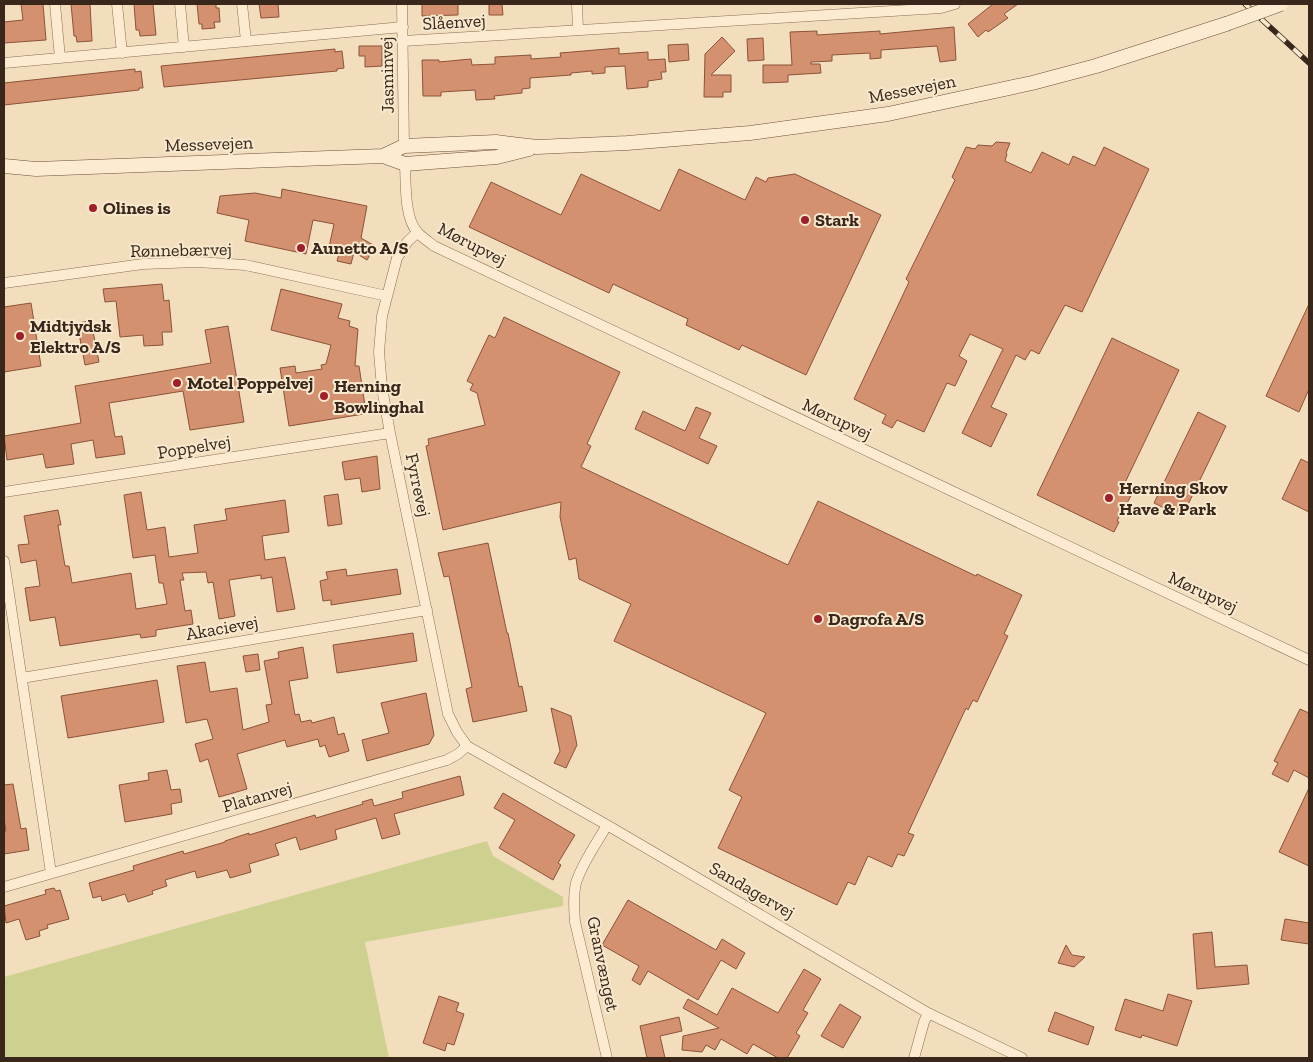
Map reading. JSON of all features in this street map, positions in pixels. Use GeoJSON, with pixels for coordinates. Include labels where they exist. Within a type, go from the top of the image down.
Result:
{"type":"FeatureCollection","features":[{"type":"Feature","properties":{"kind":"main road","name":"Messevejen"},"geometry":{"type":"LineString","coordinates":[[4,166],[36,169],[383,156],[405,164],[497,157],[538,148],[750,133],[888,114],[974,96],[1078,70],[1226,24],[1281,4]]}},
{"type":"Feature","properties":{"kind":"main road","name":"Messevejen"},"geometry":{"type":"LineString","coordinates":[[383,156],[404,146],[496,142],[538,148]]}},
{"type":"Feature","properties":{"kind":"main road"},"geometry":{"type":"LineString","coordinates":[[404,146],[405,164]]}},
{"type":"Feature","properties":{"kind":"main road","name":"Messevejen"},"geometry":{"type":"LineString","coordinates":[[4,175],[36,169]]}},
{"type":"Feature","properties":{"kind":"street"},"geometry":{"type":"LineString","coordinates":[[55,4],[60,58]]}},
{"type":"Feature","properties":{"kind":"street"},"geometry":{"type":"LineString","coordinates":[[117,4],[122,52]]}},
{"type":"Feature","properties":{"kind":"street"},"geometry":{"type":"LineString","coordinates":[[180,4],[184,47]]}},
{"type":"Feature","properties":{"kind":"street"},"geometry":{"type":"LineString","coordinates":[[242,4],[246,41]]}},
{"type":"Feature","properties":{"kind":"street","name":"Jasminvej"},"geometry":{"type":"LineString","coordinates":[[402,4],[404,146]]}},
{"type":"Feature","properties":{"kind":"street"},"geometry":{"type":"LineString","coordinates":[[577,4],[578,30]]}},
{"type":"Feature","properties":{"kind":"street","name":"Slåenvej"},"geometry":{"type":"LineString","coordinates":[[403,41],[578,30],[847,9],[942,8],[955,4]]}},
{"type":"Feature","properties":{"kind":"street"},"geometry":{"type":"LineString","coordinates":[[4,63],[403,27]]}},
{"type":"Feature","properties":{"kind":"street","name":"Mørupvej"},"geometry":{"type":"LineString","coordinates":[[405,164],[410,220],[417,233],[439,248],[1309,660]]}},
{"type":"Feature","properties":{"kind":"street","name":"Fyrrevej"},"geometry":{"type":"LineString","coordinates":[[417,233],[408,241],[397,258],[382,316],[378,352],[390,433],[448,714],[456,732],[467,746]]}},
{"type":"Feature","properties":{"kind":"street","name":"Rønnebærvej"},"geometry":{"type":"LineString","coordinates":[[4,284],[143,264],[198,262],[245,265],[387,296]]}},
{"type":"Feature","properties":{"kind":"street","name":"Poppelvej"},"geometry":{"type":"LineString","coordinates":[[4,492],[390,433]]}},
{"type":"Feature","properties":{"kind":"street"},"geometry":{"type":"LineString","coordinates":[[4,561],[51,873]]}},
{"type":"Feature","properties":{"kind":"street","name":"Akacievej"},"geometry":{"type":"LineString","coordinates":[[22,678],[427,610]]}},
{"type":"Feature","properties":{"kind":"street","name":"Sandagervej"},"geometry":{"type":"LineString","coordinates":[[467,746],[607,825],[928,1013],[1022,1058]]}},
{"type":"Feature","properties":{"kind":"street","name":"Platanvej"},"geometry":{"type":"LineString","coordinates":[[4,887],[447,760],[467,746]]}},
{"type":"Feature","properties":{"kind":"street","name":"Granvænget"},"geometry":{"type":"LineString","coordinates":[[607,825],[585,863],[576,884],[574,906],[575,922],[607,1058]]}},
{"type":"Feature","properties":{"kind":"street"},"geometry":{"type":"LineString","coordinates":[[914,1058],[928,1013]]}},
{"type":"Feature","properties":{"kind":"green space"},"geometry":{"type":"Polygon","coordinates":[[[487,841],[493,856],[563,897],[563,906],[365,942],[389,1058],[4,1058],[4,977],[487,841]]]}},
{"type":"Feature","properties":{"kind":"building"},"geometry":{"type":"Polygon","coordinates":[[[21,4],[43,4],[46,40],[4,43],[4,22],[23,20],[21,4]]]}},
{"type":"Feature","properties":{"kind":"building"},"geometry":{"type":"Polygon","coordinates":[[[71,4],[90,4],[92,41],[77,42],[76,36],[74,36],[71,4]]]}},
{"type":"Feature","properties":{"kind":"building"},"geometry":{"type":"Polygon","coordinates":[[[134,4],[153,4],[156,35],[140,36],[139,30],[136,30],[134,4]]]}},
{"type":"Feature","properties":{"kind":"building"},"geometry":{"type":"Polygon","coordinates":[[[197,4],[216,4],[216,8],[219,8],[220,22],[214,22],[215,28],[202,29],[202,24],[199,24],[197,4]]]}},
{"type":"Feature","properties":{"kind":"building"},"geometry":{"type":"Polygon","coordinates":[[[259,4],[278,4],[279,17],[261,18],[259,4]]]}},
{"type":"Feature","properties":{"kind":"building"},"geometry":{"type":"Polygon","coordinates":[[[422,4],[458,4],[458,15],[422,16],[422,4]]]}},
{"type":"Feature","properties":{"kind":"building"},"geometry":{"type":"Polygon","coordinates":[[[489,4],[502,4],[503,15],[489,15],[489,4]]]}},
{"type":"Feature","properties":{"kind":"building"},"geometry":{"type":"Polygon","coordinates":[[[993,4],[1018,4],[1004,14],[1008,18],[988,32],[986,30],[978,37],[968,24],[993,4]]]}},
{"type":"Feature","properties":{"kind":"building"},"geometry":{"type":"Polygon","coordinates":[[[954,27],[956,60],[940,62],[937,46],[881,50],[881,58],[870,59],[870,53],[832,55],[832,61],[811,62],[811,64],[820,64],[821,73],[788,75],[788,82],[763,83],[763,65],[792,65],[790,32],[817,31],[817,35],[880,31],[880,34],[954,27]]]}},
{"type":"Feature","properties":{"kind":"building"},"geometry":{"type":"Polygon","coordinates":[[[722,37],[735,51],[711,75],[731,75],[731,92],[723,92],[723,97],[704,97],[705,54],[722,37]]]}},
{"type":"Feature","properties":{"kind":"building"},"geometry":{"type":"Polygon","coordinates":[[[763,38],[764,60],[748,61],[747,39],[763,38]]]}},
{"type":"Feature","properties":{"kind":"building"},"geometry":{"type":"Polygon","coordinates":[[[688,44],[689,60],[669,62],[668,45],[688,44]]]}},
{"type":"Feature","properties":{"kind":"building"},"geometry":{"type":"Polygon","coordinates":[[[359,46],[382,46],[382,66],[365,67],[365,56],[359,56],[359,46]]]}},
{"type":"Feature","properties":{"kind":"building"},"geometry":{"type":"Polygon","coordinates":[[[619,48],[619,54],[648,52],[648,60],[665,59],[666,72],[661,72],[662,79],[648,81],[648,87],[627,89],[625,66],[605,67],[605,73],[592,74],[592,71],[571,73],[571,75],[530,78],[530,88],[522,89],[522,93],[494,96],[495,99],[476,100],[475,90],[441,92],[441,96],[423,96],[422,60],[439,60],[439,62],[471,59],[472,65],[495,64],[495,57],[531,55],[531,59],[561,57],[560,53],[619,48]]]}},
{"type":"Feature","properties":{"kind":"building"},"geometry":{"type":"Polygon","coordinates":[[[335,49],[335,52],[342,51],[344,68],[337,69],[337,71],[164,87],[161,66],[335,49]]]}},
{"type":"Feature","properties":{"kind":"building"},"geometry":{"type":"Polygon","coordinates":[[[135,69],[135,72],[141,71],[143,88],[139,88],[139,90],[4,105],[4,83],[135,69]]]}},
{"type":"Feature","properties":{"kind":"building"},"geometry":{"type":"Polygon","coordinates":[[[996,142],[1010,143],[1005,161],[1031,173],[1042,152],[1069,165],[1073,156],[1095,166],[1104,147],[1149,169],[1082,312],[1065,305],[1039,354],[1031,350],[1025,360],[1016,355],[991,407],[1007,414],[991,447],[962,433],[1003,349],[970,334],[959,356],[967,361],[955,386],[947,383],[924,432],[897,420],[892,428],[882,423],[886,415],[854,399],[909,282],[906,279],[955,180],[952,177],[966,147],[975,149],[978,145],[992,146],[996,142]]]}},
{"type":"Feature","properties":{"kind":"building"},"geometry":{"type":"Polygon","coordinates":[[[679,169],[745,200],[756,177],[766,182],[768,178],[795,174],[881,215],[806,375],[742,345],[739,350],[686,325],[688,319],[613,284],[609,293],[469,227],[491,182],[561,215],[581,174],[660,211],[679,169]]]}},
{"type":"Feature","properties":{"kind":"building"},"geometry":{"type":"Polygon","coordinates":[[[282,189],[367,206],[361,238],[375,246],[367,260],[354,252],[351,264],[337,261],[340,250],[329,247],[334,224],[313,220],[306,254],[245,241],[249,220],[217,213],[220,196],[255,193],[281,198],[282,189]]]}},
{"type":"Feature","properties":{"kind":"building"},"geometry":{"type":"Polygon","coordinates":[[[162,284],[164,301],[169,300],[172,332],[162,332],[163,345],[144,346],[143,335],[120,337],[116,301],[105,302],[103,289],[162,284]]]}},
{"type":"Feature","properties":{"kind":"building"},"geometry":{"type":"Polygon","coordinates":[[[281,289],[342,304],[338,318],[350,321],[349,326],[358,329],[355,366],[359,366],[366,412],[364,414],[289,426],[280,368],[295,366],[296,373],[322,369],[321,365],[326,364],[331,345],[271,330],[281,289]]]}},
{"type":"Feature","properties":{"kind":"building","name":"Midtjydsk Elektro A/S"},"geometry":{"type":"Polygon","coordinates":[[[31,303],[41,366],[4,372],[4,307],[31,303]]]}},
{"type":"Feature","properties":{"kind":"building"},"geometry":{"type":"Polygon","coordinates":[[[1309,304],[1309,389],[1299,412],[1266,396],[1309,304]]]}},
{"type":"Feature","properties":{"kind":"building","name":"Dagrofa A/S"},"geometry":{"type":"Polygon","coordinates":[[[504,317],[620,372],[587,444],[591,446],[581,467],[788,565],[818,501],[976,576],[977,574],[1022,595],[1004,634],[1008,636],[977,702],[973,700],[968,710],[966,708],[908,833],[914,835],[904,856],[898,854],[892,867],[868,856],[855,885],[848,882],[837,905],[718,848],[742,797],[729,790],[766,713],[614,641],[631,604],[579,579],[576,558],[569,560],[560,517],[561,502],[443,530],[426,446],[429,445],[428,439],[485,425],[477,393],[470,390],[473,384],[467,381],[489,335],[495,338],[504,317]]]}},
{"type":"Feature","properties":{"kind":"building"},"geometry":{"type":"Polygon","coordinates":[[[91,321],[99,362],[85,365],[77,323],[91,321]]]}},
{"type":"Feature","properties":{"kind":"building"},"geometry":{"type":"Polygon","coordinates":[[[228,326],[244,422],[190,430],[183,391],[109,403],[115,437],[122,436],[125,454],[96,458],[93,440],[71,444],[74,464],[46,468],[43,454],[7,460],[4,436],[81,423],[75,386],[211,363],[205,330],[228,326]]]}},
{"type":"Feature","properties":{"kind":"building"},"geometry":{"type":"Polygon","coordinates":[[[1112,338],[1179,370],[1122,489],[1132,494],[1117,521],[1119,522],[1114,532],[1037,495],[1112,338]]]}},
{"type":"Feature","properties":{"kind":"building"},"geometry":{"type":"Polygon","coordinates":[[[696,407],[711,413],[699,438],[717,446],[708,464],[635,429],[643,411],[685,431],[696,407]]]}},
{"type":"Feature","properties":{"kind":"building"},"geometry":{"type":"Polygon","coordinates":[[[1198,412],[1226,426],[1182,517],[1154,503],[1198,412]]]}},
{"type":"Feature","properties":{"kind":"building"},"geometry":{"type":"Polygon","coordinates":[[[377,456],[380,489],[362,492],[360,478],[345,480],[342,462],[377,456]]]}},
{"type":"Feature","properties":{"kind":"building"},"geometry":{"type":"Polygon","coordinates":[[[1301,459],[1309,463],[1309,512],[1282,499],[1301,459]]]}},
{"type":"Feature","properties":{"kind":"building"},"geometry":{"type":"Polygon","coordinates":[[[141,492],[147,530],[165,527],[169,557],[198,553],[194,525],[227,520],[225,509],[285,500],[289,532],[262,536],[265,560],[285,557],[295,609],[277,612],[272,577],[261,579],[261,575],[229,580],[235,616],[219,619],[213,582],[208,583],[206,572],[182,573],[184,580],[180,580],[185,611],[191,610],[193,624],[156,630],[156,636],[141,638],[140,634],[60,646],[55,617],[30,621],[25,588],[40,586],[36,560],[21,563],[18,545],[29,544],[24,516],[58,510],[61,525],[58,525],[65,566],[69,566],[72,583],[131,573],[136,609],[167,604],[163,583],[159,583],[155,555],[133,558],[124,495],[141,492]]]}},
{"type":"Feature","properties":{"kind":"building"},"geometry":{"type":"Polygon","coordinates":[[[338,494],[342,524],[328,526],[324,496],[338,494]]]}},
{"type":"Feature","properties":{"kind":"building"},"geometry":{"type":"Polygon","coordinates":[[[488,543],[519,687],[522,686],[527,711],[473,722],[466,689],[472,687],[449,576],[444,577],[438,553],[488,543]]]}},
{"type":"Feature","properties":{"kind":"building"},"geometry":{"type":"Polygon","coordinates":[[[346,569],[347,576],[397,569],[401,594],[331,605],[331,600],[323,601],[320,581],[328,579],[326,572],[346,569]]]}},
{"type":"Feature","properties":{"kind":"building"},"geometry":{"type":"Polygon","coordinates":[[[413,633],[417,661],[337,673],[333,645],[413,633]]]}},
{"type":"Feature","properties":{"kind":"building"},"geometry":{"type":"Polygon","coordinates":[[[303,647],[308,678],[289,681],[295,715],[299,714],[301,722],[311,720],[312,723],[334,717],[338,735],[344,733],[349,751],[329,757],[325,745],[320,747],[318,739],[287,747],[285,740],[237,754],[247,789],[219,797],[208,759],[200,762],[195,744],[213,739],[207,719],[186,723],[177,666],[205,662],[210,692],[237,688],[243,730],[269,722],[266,705],[272,704],[264,661],[279,658],[278,652],[303,647]]]}},
{"type":"Feature","properties":{"kind":"building"},"geometry":{"type":"Polygon","coordinates":[[[258,654],[260,670],[246,672],[243,656],[258,654]]]}},
{"type":"Feature","properties":{"kind":"building"},"geometry":{"type":"Polygon","coordinates":[[[157,680],[164,722],[68,738],[61,696],[157,680]]]}},
{"type":"Feature","properties":{"kind":"building"},"geometry":{"type":"Polygon","coordinates":[[[426,693],[434,735],[429,744],[367,761],[362,740],[389,733],[381,703],[426,693]]]}},
{"type":"Feature","properties":{"kind":"building"},"geometry":{"type":"Polygon","coordinates":[[[551,708],[571,716],[577,745],[566,768],[554,763],[560,751],[551,708]]]}},
{"type":"Feature","properties":{"kind":"building"},"geometry":{"type":"Polygon","coordinates":[[[1300,709],[1309,713],[1309,778],[1294,770],[1288,782],[1272,774],[1278,763],[1274,761],[1300,709]]]}},
{"type":"Feature","properties":{"kind":"building"},"geometry":{"type":"Polygon","coordinates":[[[167,770],[171,790],[180,789],[182,802],[171,804],[172,814],[125,822],[119,785],[149,780],[148,773],[167,770]]]}},
{"type":"Feature","properties":{"kind":"building"},"geometry":{"type":"Polygon","coordinates":[[[460,776],[464,795],[394,814],[400,834],[382,839],[376,818],[335,830],[337,839],[300,850],[296,837],[275,844],[279,855],[249,864],[251,872],[230,878],[227,870],[197,878],[195,871],[165,880],[167,886],[152,891],[153,894],[128,902],[125,894],[102,901],[101,896],[93,898],[89,883],[134,870],[133,866],[183,851],[184,854],[249,833],[249,835],[315,815],[316,818],[363,804],[362,802],[372,799],[374,806],[403,798],[402,792],[460,776]]]}},
{"type":"Feature","properties":{"kind":"building"},"geometry":{"type":"Polygon","coordinates":[[[13,784],[21,829],[26,828],[29,850],[4,854],[4,831],[6,831],[4,785],[13,784]]]}},
{"type":"Feature","properties":{"kind":"building"},"geometry":{"type":"Polygon","coordinates":[[[1309,788],[1309,866],[1279,852],[1309,788]]]}},
{"type":"Feature","properties":{"kind":"building"},"geometry":{"type":"Polygon","coordinates":[[[503,793],[575,835],[558,863],[561,865],[553,880],[499,848],[515,820],[494,808],[503,793]]]}},
{"type":"Feature","properties":{"kind":"building"},"geometry":{"type":"Polygon","coordinates":[[[54,888],[56,891],[60,890],[69,919],[47,925],[48,928],[39,931],[40,936],[26,940],[19,919],[6,923],[4,906],[46,894],[45,890],[54,888]]]}},
{"type":"Feature","properties":{"kind":"building"},"geometry":{"type":"Polygon","coordinates":[[[628,900],[716,950],[722,939],[745,953],[736,969],[721,960],[698,1000],[648,971],[640,985],[632,980],[639,966],[602,945],[628,900]]]}},
{"type":"Feature","properties":{"kind":"building"},"geometry":{"type":"Polygon","coordinates":[[[1285,919],[1309,923],[1309,944],[1281,940],[1285,919]]]}},
{"type":"Feature","properties":{"kind":"building"},"geometry":{"type":"Polygon","coordinates":[[[1212,932],[1215,967],[1247,965],[1249,984],[1197,989],[1193,934],[1212,932]]]}},
{"type":"Feature","properties":{"kind":"building"},"geometry":{"type":"Polygon","coordinates":[[[1066,945],[1072,955],[1085,957],[1074,967],[1058,963],[1066,945]]]}},
{"type":"Feature","properties":{"kind":"building"},"geometry":{"type":"Polygon","coordinates":[[[804,969],[821,979],[803,1010],[808,1013],[796,1033],[800,1036],[787,1058],[778,1058],[753,1044],[747,1054],[721,1039],[715,1050],[706,1045],[702,1052],[682,1050],[683,1036],[719,1028],[683,1008],[688,999],[717,1015],[732,988],[778,1013],[804,969]]]}},
{"type":"Feature","properties":{"kind":"building"},"geometry":{"type":"Polygon","coordinates":[[[1168,994],[1192,1001],[1177,1046],[1142,1035],[1141,1038],[1115,1030],[1125,999],[1163,1011],[1168,994]]]}},
{"type":"Feature","properties":{"kind":"building"},"geometry":{"type":"Polygon","coordinates":[[[439,996],[459,1003],[456,1011],[464,1014],[454,1045],[447,1043],[445,1051],[423,1043],[439,996]]]}},
{"type":"Feature","properties":{"kind":"building"},"geometry":{"type":"Polygon","coordinates":[[[840,1004],[861,1017],[843,1048],[821,1036],[840,1004]]]}},
{"type":"Feature","properties":{"kind":"building"},"geometry":{"type":"Polygon","coordinates":[[[1055,1012],[1094,1027],[1088,1045],[1048,1031],[1055,1012]]]}},
{"type":"Feature","properties":{"kind":"building"},"geometry":{"type":"Polygon","coordinates":[[[679,1017],[682,1031],[660,1036],[665,1058],[647,1058],[640,1026],[679,1017]]]}},
{"type":"Feature","properties":{"kind":"railway"},"geometry":{"type":"LineString","coordinates":[[1245,4],[1309,63]]}},
{"type":"Feature","properties":{"kind":"place","name":"Olines is"},"geometry":{"type":"Point","coordinates":[93,208]}},
{"type":"Feature","properties":{"kind":"place","name":"Stark"},"geometry":{"type":"Point","coordinates":[805,220]}},
{"type":"Feature","properties":{"kind":"place","name":"Aunetto A/S"},"geometry":{"type":"Point","coordinates":[301,248]}},
{"type":"Feature","properties":{"kind":"place","name":"Midtjydsk Elektro A/S"},"geometry":{"type":"Point","coordinates":[20,336]}},
{"type":"Feature","properties":{"kind":"place","name":"Motel Poppelvej"},"geometry":{"type":"Point","coordinates":[177,383]}},
{"type":"Feature","properties":{"kind":"place","name":"Herning Bowlinghal"},"geometry":{"type":"Point","coordinates":[324,396]}},
{"type":"Feature","properties":{"kind":"place","name":"Herning Skov Have & Park"},"geometry":{"type":"Point","coordinates":[1109,498]}},
{"type":"Feature","properties":{"kind":"place","name":"Dagrofa A/S"},"geometry":{"type":"Point","coordinates":[818,619]}}]}
